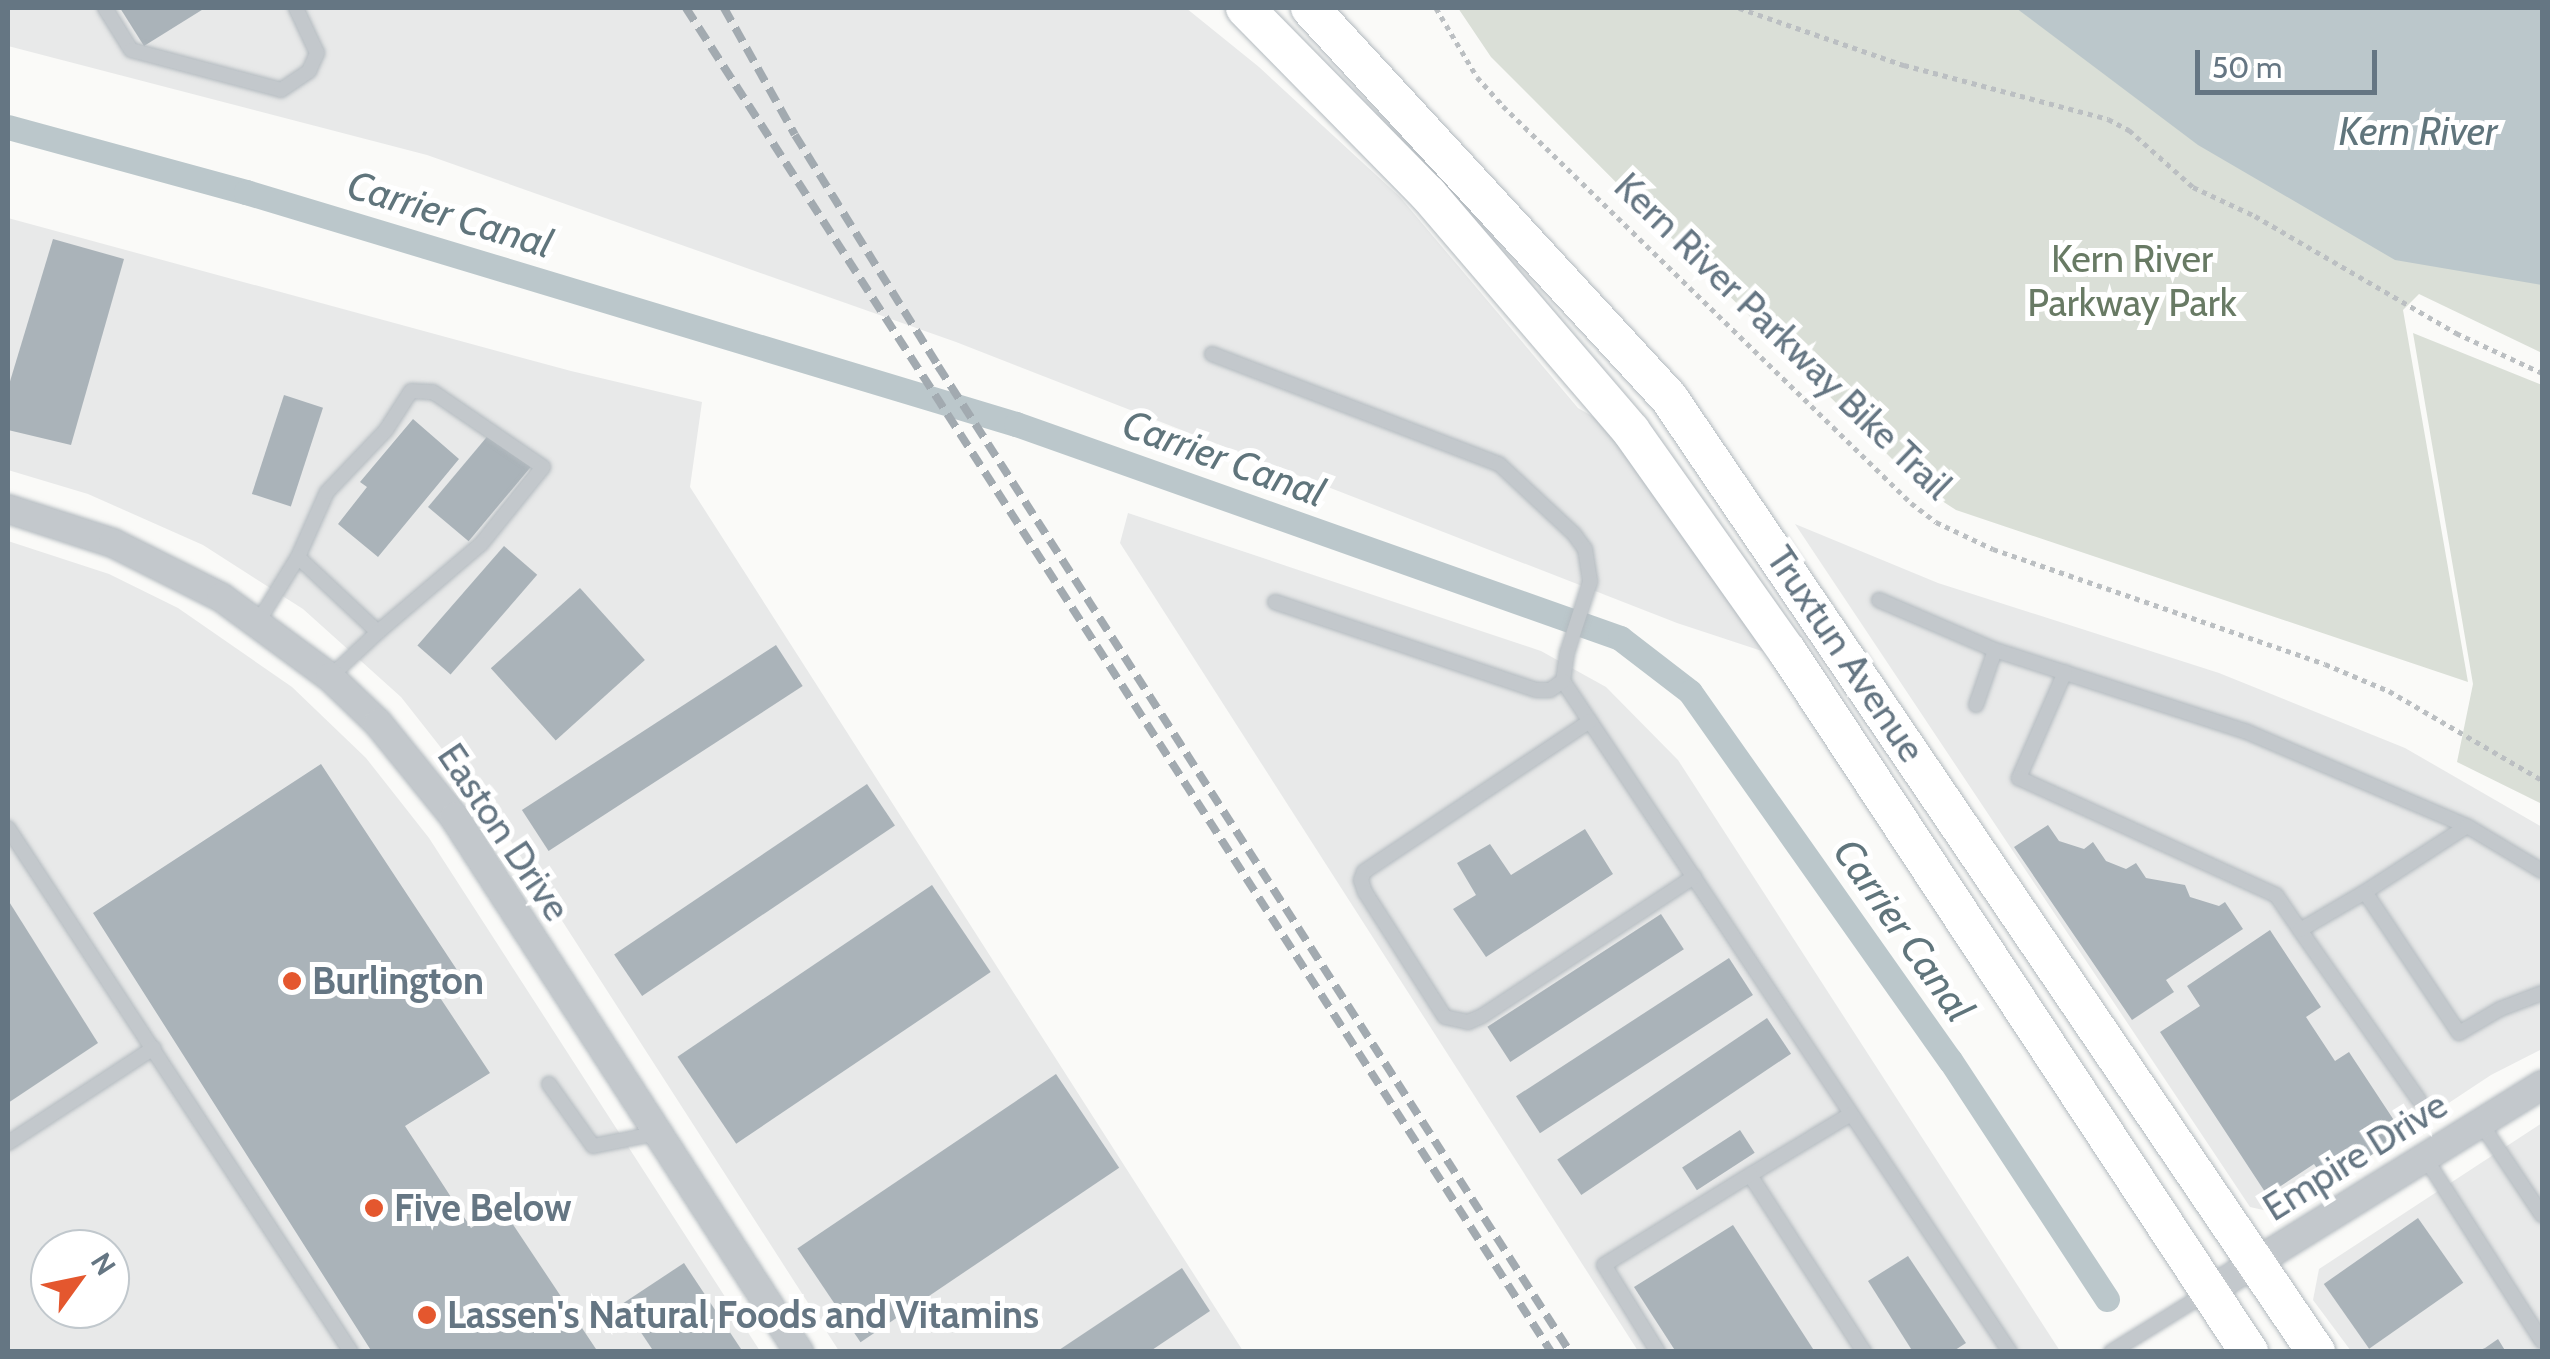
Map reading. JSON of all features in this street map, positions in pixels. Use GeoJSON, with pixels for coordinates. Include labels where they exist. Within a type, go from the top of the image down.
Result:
{"type":"FeatureCollection","features":[{"type":"Feature","properties":{"kind":"main road","name":"Truxtun Avenue"},"geometry":{"type":"LineString","coordinates":[[1246,8],[1428,194],[1631,430],[1787,651],[2249,1352]]}},
{"type":"Feature","properties":{"kind":"main road","name":"Truxtun Avenue"},"geometry":{"type":"LineString","coordinates":[[1310,8],[1669,398],[2316,1352]]}},
{"type":"Feature","properties":{"kind":"street","name":"Easton Drive"},"geometry":{"type":"LineString","coordinates":[[8,509],[114,543],[222,598],[330,677],[414,763],[454,817],[799,1352]]}},
{"type":"Feature","properties":{"kind":"street","name":"Empire Drive"},"geometry":{"type":"LineString","coordinates":[[2208,1292],[2480,1122],[2540,1091]]}},
{"type":"Feature","properties":{"kind":"lane"},"geometry":{"type":"LineString","coordinates":[[104,8],[131,50],[281,90],[309,72],[317,53],[296,8]]}},
{"type":"Feature","properties":{"kind":"lane"},"geometry":{"type":"LineString","coordinates":[[1212,354],[1499,464],[1574,534],[1585,549],[1590,582],[1566,654],[1563,680],[2010,1352]]}},
{"type":"Feature","properties":{"kind":"lane"},"geometry":{"type":"LineString","coordinates":[[258,622],[298,557],[327,492],[386,430],[411,390],[433,392],[543,467],[480,544],[330,677]]}},
{"type":"Feature","properties":{"kind":"lane"},"geometry":{"type":"LineString","coordinates":[[298,557],[378,632]]}},
{"type":"Feature","properties":{"kind":"lane"},"geometry":{"type":"LineString","coordinates":[[1880,600],[1995,650],[2245,732],[2466,826],[2542,871]]}},
{"type":"Feature","properties":{"kind":"lane"},"geometry":{"type":"LineString","coordinates":[[1275,602],[1537,690],[1550,690],[1563,680]]}},
{"type":"Feature","properties":{"kind":"lane"},"geometry":{"type":"LineString","coordinates":[[1976,705],[1995,650]]}},
{"type":"Feature","properties":{"kind":"lane"},"geometry":{"type":"LineString","coordinates":[[2065,672],[2019,778],[2276,895],[2419,1100]]}},
{"type":"Feature","properties":{"kind":"lane"},"geometry":{"type":"LineString","coordinates":[[1590,721],[1364,872],[1365,892],[1445,1018],[1454,1023],[1482,1016],[1694,877]]}},
{"type":"Feature","properties":{"kind":"lane"},"geometry":{"type":"LineString","coordinates":[[2300,930],[2466,826]]}},
{"type":"Feature","properties":{"kind":"lane"},"geometry":{"type":"LineString","coordinates":[[8,828],[351,1352]]}},
{"type":"Feature","properties":{"kind":"lane"},"geometry":{"type":"LineString","coordinates":[[2364,892],[2459,1033],[2500,1009],[2542,993]]}},
{"type":"Feature","properties":{"kind":"lane"},"geometry":{"type":"LineString","coordinates":[[8,1142],[154,1048]]}},
{"type":"Feature","properties":{"kind":"lane"},"geometry":{"type":"LineString","coordinates":[[549,1084],[593,1146],[658,1133]]}},
{"type":"Feature","properties":{"kind":"lane"},"geometry":{"type":"LineString","coordinates":[[1658,1352],[1604,1266],[1851,1114]]}},
{"type":"Feature","properties":{"kind":"lane"},"geometry":{"type":"LineString","coordinates":[[2480,1122],[2542,1215]]}},
{"type":"Feature","properties":{"kind":"lane"},"geometry":{"type":"LineString","coordinates":[[2426,1158],[2542,1341]]}},
{"type":"Feature","properties":{"kind":"lane"},"geometry":{"type":"LineString","coordinates":[[1750,1176],[1864,1352]]}},
{"type":"Feature","properties":{"kind":"lane"},"geometry":{"type":"LineString","coordinates":[[2111,1352],[2208,1292]]}},
{"type":"Feature","properties":{"kind":"path","name":"Kern River Parkway Bike Trail"},"geometry":{"type":"LineString","coordinates":[[1436,8],[1478,78],[1503,106],[1936,522],[1993,549],[2325,664],[2389,692],[2542,780]]}},
{"type":"Feature","properties":{"kind":"path"},"geometry":{"type":"LineString","coordinates":[[1739,8],[1904,66],[2108,120],[2129,130],[2192,187],[2255,216],[2456,332],[2542,373]]}},
{"type":"Feature","properties":{"kind":"shaded area"},"geometry":{"type":"Polygon","coordinates":[[[8,8],[1186,8],[1259,67],[1400,197],[1578,408],[1616,430],[1777,656],[1677,623],[956,342],[427,155],[8,46],[8,8]]]}},
{"type":"Feature","properties":{"kind":"shaded area"},"geometry":{"type":"Polygon","coordinates":[[[8,218],[571,371],[702,402],[690,487],[1243,1351],[839,1351],[494,815],[401,697],[303,609],[203,545],[88,494],[8,470],[8,218]]]}},
{"type":"Feature","properties":{"kind":"shaded area"},"geometry":{"type":"Polygon","coordinates":[[[1128,513],[1541,651],[1606,687],[1678,760],[2060,1351],[1638,1351],[1120,543],[1128,513]]]}},
{"type":"Feature","properties":{"kind":"shaded area"},"geometry":{"type":"Polygon","coordinates":[[[1795,524],[1938,583],[2219,673],[2405,748],[2542,827],[2542,1049],[2491,1075],[2281,1214],[2250,1207],[1795,524]]]}},
{"type":"Feature","properties":{"kind":"shaded area"},"geometry":{"type":"Polygon","coordinates":[[[8,541],[109,574],[178,608],[292,687],[366,758],[429,838],[760,1351],[8,1352],[8,541]]]}},
{"type":"Feature","properties":{"kind":"shaded area"},"geometry":{"type":"Polygon","coordinates":[[[2542,1123],[2542,1351],[2351,1351],[2313,1300],[2319,1269],[2542,1123]]]}},
{"type":"Feature","properties":{"kind":"green space","name":"Kern River Parkway Park"},"geometry":{"type":"Polygon","coordinates":[[[1458,8],[2542,8],[2542,353],[2419,294],[2403,310],[2468,682],[1956,510],[1919,486],[1491,57],[1458,8]]]}},
{"type":"Feature","properties":{"kind":"green space"},"geometry":{"type":"Polygon","coordinates":[[[2413,333],[2542,385],[2542,804],[2457,762],[2473,684],[2413,333]]]}},
{"type":"Feature","properties":{"kind":"water","name":"Kern River"},"geometry":{"type":"Polygon","coordinates":[[[2016,8],[2542,8],[2542,285],[2395,260],[2198,145],[2016,8]]]}},
{"type":"Feature","properties":{"kind":"building"},"geometry":{"type":"Polygon","coordinates":[[[120,8],[205,8],[144,46],[120,8]]]}},
{"type":"Feature","properties":{"kind":"building"},"geometry":{"type":"Polygon","coordinates":[[[53,239],[124,259],[71,445],[8,430],[8,388],[53,239]]]}},
{"type":"Feature","properties":{"kind":"building"},"geometry":{"type":"Polygon","coordinates":[[[284,395],[323,408],[291,507],[252,494],[284,395]]]}},
{"type":"Feature","properties":{"kind":"building"},"geometry":{"type":"Polygon","coordinates":[[[413,419],[459,459],[378,557],[338,524],[367,487],[360,482],[413,419]]]}},
{"type":"Feature","properties":{"kind":"building"},"geometry":{"type":"Polygon","coordinates":[[[491,432],[532,466],[469,541],[428,507],[491,432]]]}},
{"type":"Feature","properties":{"kind":"building"},"geometry":{"type":"Polygon","coordinates":[[[504,546],[537,575],[451,674],[417,646],[504,546]]]}},
{"type":"Feature","properties":{"kind":"building"},"geometry":{"type":"Polygon","coordinates":[[[580,588],[645,660],[556,740],[491,668],[580,588]]]}},
{"type":"Feature","properties":{"kind":"building"},"geometry":{"type":"Polygon","coordinates":[[[776,645],[803,686],[549,851],[522,810],[776,645]]]}},
{"type":"Feature","properties":{"kind":"building","name":"Burlington"},"geometry":{"type":"Polygon","coordinates":[[[321,764],[459,973],[435,990],[490,1073],[405,1126],[471,1228],[502,1208],[598,1352],[372,1352],[93,913],[321,764]]]}},
{"type":"Feature","properties":{"kind":"building"},"geometry":{"type":"Polygon","coordinates":[[[867,784],[895,825],[642,996],[614,955],[867,784]]]}},
{"type":"Feature","properties":{"kind":"building"},"geometry":{"type":"Polygon","coordinates":[[[2048,825],[2059,841],[2084,849],[2093,842],[2106,861],[2126,869],[2136,863],[2146,878],[2185,885],[2190,897],[2219,906],[2225,902],[2243,929],[2166,980],[2174,992],[2132,1020],[2014,847],[2048,825]]]}},
{"type":"Feature","properties":{"kind":"building"},"geometry":{"type":"Polygon","coordinates":[[[1585,829],[1613,874],[1486,957],[1453,909],[1476,895],[1457,863],[1490,844],[1511,875],[1585,829]]]}},
{"type":"Feature","properties":{"kind":"building"},"geometry":{"type":"Polygon","coordinates":[[[932,885],[991,972],[736,1144],[677,1057],[932,885]]]}},
{"type":"Feature","properties":{"kind":"building"},"geometry":{"type":"Polygon","coordinates":[[[8,900],[98,1043],[8,1103],[8,900]]]}},
{"type":"Feature","properties":{"kind":"building"},"geometry":{"type":"Polygon","coordinates":[[[1661,914],[1684,949],[1510,1062],[1487,1027],[1661,914]]]}},
{"type":"Feature","properties":{"kind":"building"},"geometry":{"type":"Polygon","coordinates":[[[2270,930],[2321,1007],[2306,1017],[2335,1061],[2349,1052],[2403,1134],[2328,1184],[2314,1164],[2267,1195],[2160,1032],[2200,1006],[2187,986],[2270,930]]]}},
{"type":"Feature","properties":{"kind":"building"},"geometry":{"type":"Polygon","coordinates":[[[1729,958],[1753,995],[1540,1133],[1516,1096],[1729,958]]]}},
{"type":"Feature","properties":{"kind":"building"},"geometry":{"type":"Polygon","coordinates":[[[1767,1018],[1791,1054],[1581,1195],[1557,1159],[1767,1018]]]}},
{"type":"Feature","properties":{"kind":"building"},"geometry":{"type":"Polygon","coordinates":[[[1056,1074],[1119,1168],[861,1342],[797,1248],[1056,1074]]]}},
{"type":"Feature","properties":{"kind":"building"},"geometry":{"type":"Polygon","coordinates":[[[1740,1130],[1755,1153],[1697,1190],[1682,1168],[1740,1130]]]}},
{"type":"Feature","properties":{"kind":"building"},"geometry":{"type":"Polygon","coordinates":[[[2418,1218],[2463,1283],[2369,1349],[2324,1284],[2418,1218]]]}},
{"type":"Feature","properties":{"kind":"building"},"geometry":{"type":"Polygon","coordinates":[[[1733,1225],[1815,1352],[1676,1352],[1634,1287],[1733,1225]]]}},
{"type":"Feature","properties":{"kind":"building"},"geometry":{"type":"Polygon","coordinates":[[[1908,1256],[1966,1343],[1952,1352],[1913,1352],[1868,1281],[1908,1256]]]}},
{"type":"Feature","properties":{"kind":"building"},"geometry":{"type":"Polygon","coordinates":[[[684,1263],[743,1352],[654,1352],[622,1304],[684,1263]]]}},
{"type":"Feature","properties":{"kind":"building"},"geometry":{"type":"Polygon","coordinates":[[[1182,1268],[1210,1311],[1149,1352],[1056,1352],[1182,1268]]]}},
{"type":"Feature","properties":{"kind":"building"},"geometry":{"type":"Polygon","coordinates":[[[2498,1339],[2506,1352],[2475,1352],[2485,1348],[2498,1339]]]}},
{"type":"Feature","properties":{"kind":"waterway","name":"Carrier Canal"},"geometry":{"type":"LineString","coordinates":[[8,127],[246,192],[1016,424],[1620,638],[1690,692],[1950,1060],[2107,1299]]}},
{"type":"Feature","properties":{"kind":"railway"},"geometry":{"type":"LineString","coordinates":[[686,8],[1551,1352]]}},
{"type":"Feature","properties":{"kind":"railway"},"geometry":{"type":"LineString","coordinates":[[724,8],[795,135],[938,366],[1570,1352]]}},
{"type":"Feature","properties":{"kind":"place","name":"Burlington"},"geometry":{"type":"Point","coordinates":[292,981]}},
{"type":"Feature","properties":{"kind":"place","name":"Five Below"},"geometry":{"type":"Point","coordinates":[374,1208]}},
{"type":"Feature","properties":{"kind":"place","name":"Lassen's Natural Foods and Vitamins"},"geometry":{"type":"Point","coordinates":[427,1315]}}]}
